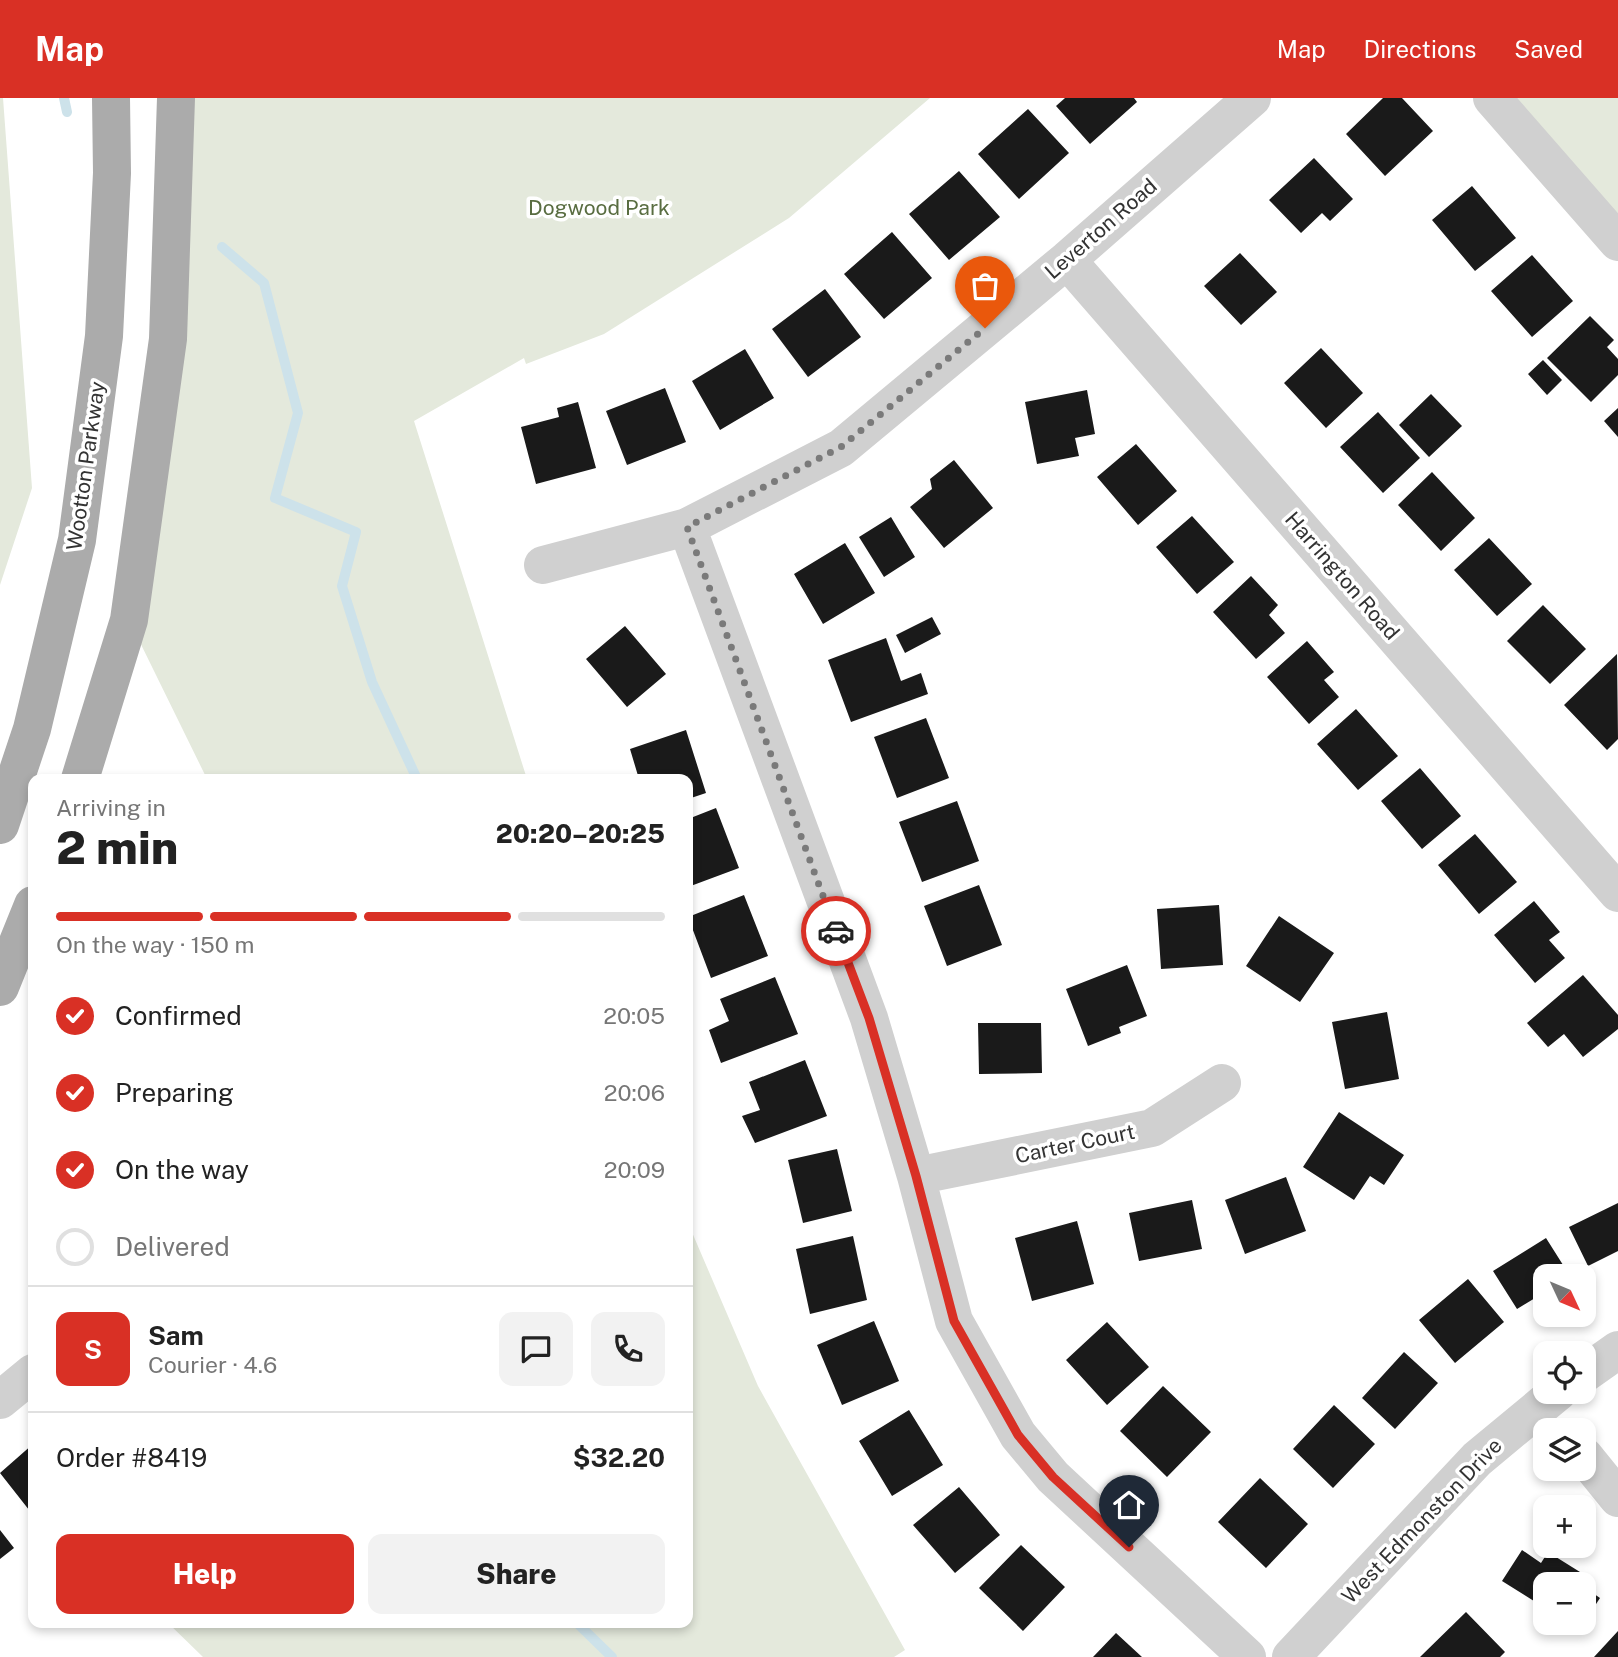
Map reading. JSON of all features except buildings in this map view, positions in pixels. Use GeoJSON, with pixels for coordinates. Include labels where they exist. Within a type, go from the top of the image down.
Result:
{"type":"FeatureCollection","features":[{"type":"Feature","properties":{"kind":"main road","name":"Wootton Parkway"},"geometry":{"type":"LineString","coordinates":[[0,825],[32,729],[77,540],[104,336],[112,173],[111,98]]}},
{"type":"Feature","properties":{"kind":"main road"},"geometry":{"type":"LineString","coordinates":[[82,774],[129,620],[135,580],[168,339],[176,98]]}},
{"type":"Feature","properties":{"kind":"main road"},"geometry":{"type":"LineString","coordinates":[[0,987],[28,917]]}},
{"type":"Feature","properties":{"kind":"street","name":"Leverton Road"},"geometry":{"type":"LineString","coordinates":[[543,565],[687,527],[841,447],[1067,260],[1252,98]]}},
{"type":"Feature","properties":{"kind":"street"},"geometry":{"type":"LineString","coordinates":[[1492,98],[1618,242]]}},
{"type":"Feature","properties":{"kind":"street","name":"Harrington Road"},"geometry":{"type":"LineString","coordinates":[[1067,260],[1618,893]]}},
{"type":"Feature","properties":{"kind":"street"},"geometry":{"type":"LineString","coordinates":[[687,527],[869,1018],[916,1176],[954,1321],[1018,1435],[1053,1477],[1247,1657]]}},
{"type":"Feature","properties":{"kind":"street","name":"Carter Court"},"geometry":{"type":"LineString","coordinates":[[916,1176],[1152,1128],[1222,1083]]}},
{"type":"Feature","properties":{"kind":"street"},"geometry":{"type":"LineString","coordinates":[[1596,1366],[1618,1350]]}},
{"type":"Feature","properties":{"kind":"street"},"geometry":{"type":"LineString","coordinates":[[0,1400],[28,1377]]}},
{"type":"Feature","properties":{"kind":"street","name":"West Edmonston Drive"},"geometry":{"type":"LineString","coordinates":[[1291,1657],[1477,1459],[1554,1408]]}},
{"type":"Feature","properties":{"kind":"street"},"geometry":{"type":"LineString","coordinates":[[1596,1470],[1618,1497]]}},
{"type":"Feature","properties":{"kind":"green space"},"geometry":{"type":"Polygon","coordinates":[[[0,98],[3,98],[32,488],[0,585],[0,98]]]}},
{"type":"Feature","properties":{"kind":"green space","name":"Dogwood Park"},"geometry":{"type":"Polygon","coordinates":[[[176,98],[930,98],[789,218],[604,334],[526,364],[524,358],[414,421],[525,774],[205,774],[129,620],[176,98]]]}},
{"type":"Feature","properties":{"kind":"green space"},"geometry":{"type":"Polygon","coordinates":[[[1492,98],[1618,98],[1618,242],[1492,98]]]}},
{"type":"Feature","properties":{"kind":"green space"},"geometry":{"type":"Polygon","coordinates":[[[693,1235],[758,1386],[905,1650],[894,1657],[203,1657],[173,1628],[693,1628],[693,1235]]]}},
{"type":"Feature","properties":{"kind":"waterway"},"geometry":{"type":"LineString","coordinates":[[64,98],[67,112]]}},
{"type":"Feature","properties":{"kind":"waterway"},"geometry":{"type":"LineString","coordinates":[[222,247],[264,283],[298,413],[275,498],[356,532],[342,586],[372,682],[415,774]]}},
{"type":"Feature","properties":{"kind":"waterway"},"geometry":{"type":"LineString","coordinates":[[582,1628],[612,1657]]}},
{"type":"Feature","properties":{"kind":"way so far"},"geometry":{"type":"LineString","coordinates":[[836,931],[687,527],[841,447],[985,328]]}},
{"type":"Feature","properties":{"kind":"route"},"geometry":{"type":"LineString","coordinates":[[836,931],[869,1018],[916,1176],[954,1321],[1018,1435],[1053,1477],[1129,1547]]}}]}
